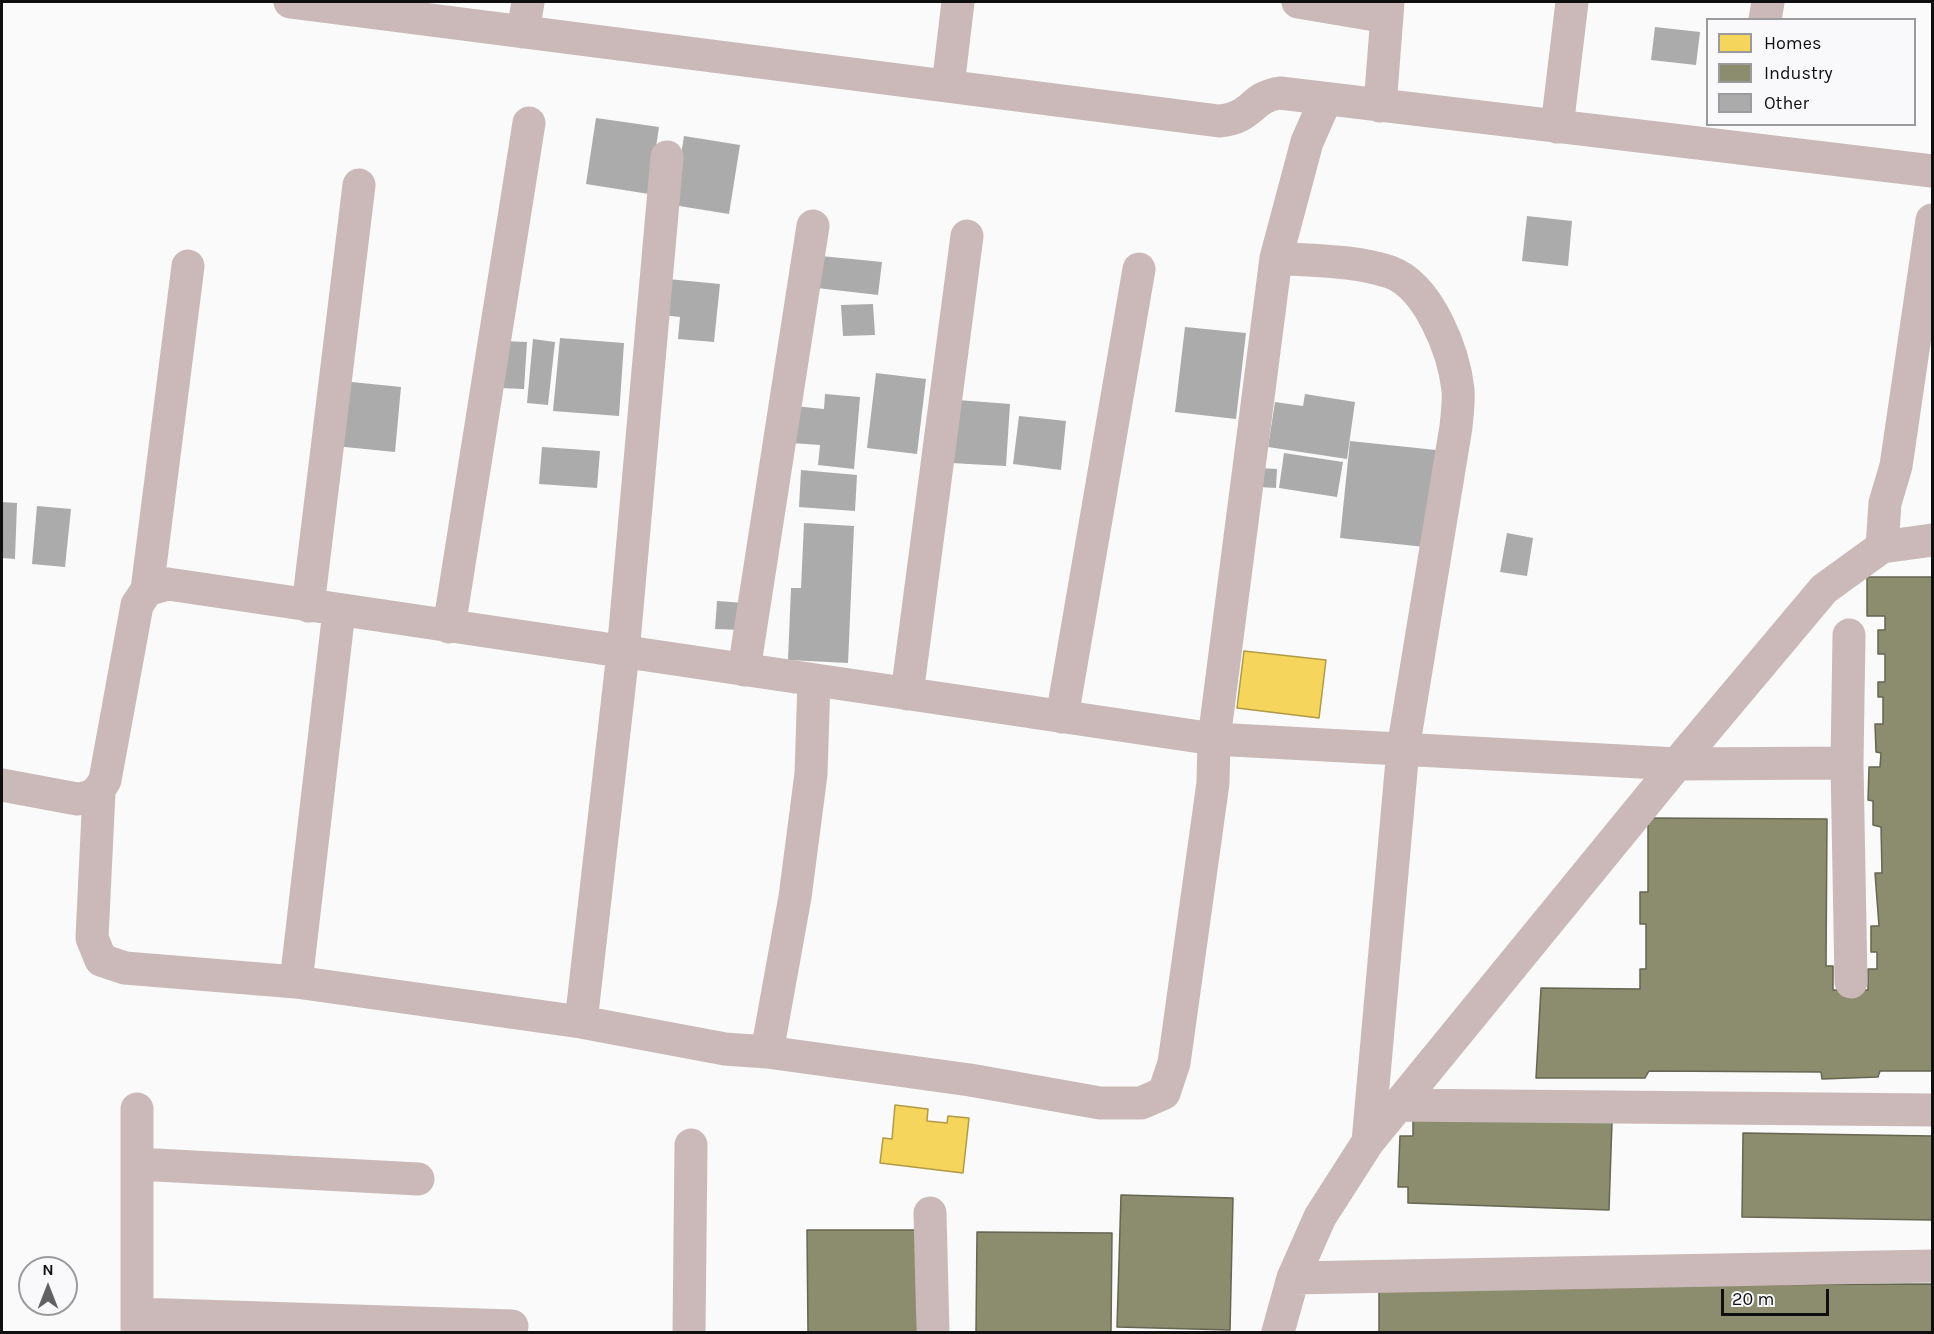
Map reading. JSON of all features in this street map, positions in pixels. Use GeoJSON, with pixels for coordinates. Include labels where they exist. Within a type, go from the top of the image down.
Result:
{"type":"FeatureCollection","features":[{"type":"Feature","properties":{"kind":"street"},"geometry":{"type":"LineString","coordinates":[[290,2],[526,17],[948,86],[1219,121],[1236,120],[1268,94],[1280,93],[1557,127],[1747,137],[1932,171]]}},
{"type":"Feature","properties":{"kind":"street"},"geometry":{"type":"LineString","coordinates":[[948,86],[958,2]]}},
{"type":"Feature","properties":{"kind":"street"},"geometry":{"type":"LineString","coordinates":[[1298,2],[1388,9],[1380,106]]}},
{"type":"Feature","properties":{"kind":"street"},"geometry":{"type":"LineString","coordinates":[[1557,127],[1572,2]]}},
{"type":"Feature","properties":{"kind":"street"},"geometry":{"type":"LineString","coordinates":[[1765,18],[1768,2]]}},
{"type":"Feature","properties":{"kind":"street"},"geometry":{"type":"LineString","coordinates":[[188,266],[147,590],[138,605],[105,780],[99,792],[92,938],[102,960],[126,968],[296,982],[581,1022],[725,1050],[767,1052],[970,1080],[1100,1103],[1142,1103],[1164,1093],[1176,1052],[1213,783],[1214,739],[1276,258],[1306,142],[1326,99]]}},
{"type":"Feature","properties":{"kind":"street"},"geometry":{"type":"LineString","coordinates":[[449,627],[530,123]]}},
{"type":"Feature","properties":{"kind":"street"},"geometry":{"type":"LineString","coordinates":[[581,1022],[623,652],[667,157]]}},
{"type":"Feature","properties":{"kind":"street"},"geometry":{"type":"LineString","coordinates":[[296,982],[323,609],[359,185]]}},
{"type":"Feature","properties":{"kind":"street"},"geometry":{"type":"LineString","coordinates":[[1882,547],[1885,503],[1896,466],[1932,220]]}},
{"type":"Feature","properties":{"kind":"street"},"geometry":{"type":"LineString","coordinates":[[744,670],[813,226]]}},
{"type":"Feature","properties":{"kind":"street"},"geometry":{"type":"LineString","coordinates":[[907,694],[967,236]]}},
{"type":"Feature","properties":{"kind":"street"},"geometry":{"type":"LineString","coordinates":[[1276,258],[1345,263],[1392,273],[1424,297],[1450,352],[1458,391],[1456,427],[1403,749],[1368,1142]]}},
{"type":"Feature","properties":{"kind":"street"},"geometry":{"type":"LineString","coordinates":[[1062,717],[1138,269]]}},
{"type":"Feature","properties":{"kind":"street"},"geometry":{"type":"LineString","coordinates":[[1278,1332],[1293,1278],[1320,1216],[1368,1142],[1677,764],[1824,589],[1882,547],[1932,540]]}},
{"type":"Feature","properties":{"kind":"street"},"geometry":{"type":"LineString","coordinates":[[147,590],[168,584],[323,609],[1214,739],[1677,764],[1847,763]]}},
{"type":"Feature","properties":{"kind":"street"},"geometry":{"type":"LineString","coordinates":[[1849,634],[1847,763],[1851,982]]}},
{"type":"Feature","properties":{"kind":"street"},"geometry":{"type":"LineString","coordinates":[[767,1052],[795,897],[811,774],[814,681]]}},
{"type":"Feature","properties":{"kind":"street"},"geometry":{"type":"LineString","coordinates":[[2,785],[78,799],[88,798],[99,792]]}},
{"type":"Feature","properties":{"kind":"street"},"geometry":{"type":"LineString","coordinates":[[1399,1105],[1932,1110]]}},
{"type":"Feature","properties":{"kind":"street"},"geometry":{"type":"LineString","coordinates":[[137,1109],[138,1323],[512,1326]]}},
{"type":"Feature","properties":{"kind":"street"},"geometry":{"type":"LineString","coordinates":[[689,1332],[691,1145]]}},
{"type":"Feature","properties":{"kind":"street"},"geometry":{"type":"LineString","coordinates":[[138,1164],[418,1179]]}},
{"type":"Feature","properties":{"kind":"street"},"geometry":{"type":"LineString","coordinates":[[930,1213],[933,1332]]}},
{"type":"Feature","properties":{"kind":"street"},"geometry":{"type":"LineString","coordinates":[[1293,1278],[1932,1266]]}},
{"type":"Feature","properties":{"kind":"building: Homes"},"geometry":{"type":"Polygon","coordinates":[[[1244,651],[1326,660],[1319,718],[1237,708],[1244,651]]]}},
{"type":"Feature","properties":{"kind":"building: Homes"},"geometry":{"type":"Polygon","coordinates":[[[895,1105],[928,1109],[927,1121],[947,1123],[948,1116],[969,1118],[963,1173],[880,1163],[883,1138],[892,1139],[895,1105]]]}},
{"type":"Feature","properties":{"kind":"building: Industry"},"geometry":{"type":"Polygon","coordinates":[[[1867,577],[1932,577],[1932,1071],[1880,1071],[1878,1077],[1822,1079],[1821,1072],[1649,1071],[1645,1078],[1536,1078],[1541,988],[1640,989],[1640,969],[1646,969],[1646,924],[1640,924],[1640,892],[1648,892],[1648,818],[1827,819],[1826,966],[1833,966],[1833,990],[1868,990],[1868,969],[1877,969],[1877,952],[1871,952],[1871,926],[1879,926],[1875,873],[1882,873],[1881,827],[1873,825],[1873,801],[1868,800],[1869,767],[1880,767],[1881,753],[1876,752],[1875,724],[1883,724],[1883,697],[1878,697],[1878,682],[1885,682],[1885,654],[1878,654],[1878,630],[1885,630],[1885,616],[1867,616],[1867,577]]]}},
{"type":"Feature","properties":{"kind":"building: Industry"},"geometry":{"type":"Polygon","coordinates":[[[1413,1118],[1612,1122],[1609,1210],[1408,1203],[1408,1187],[1398,1187],[1400,1136],[1413,1136],[1413,1118]]]}},
{"type":"Feature","properties":{"kind":"building: Industry"},"geometry":{"type":"Polygon","coordinates":[[[1743,1133],[1932,1136],[1932,1220],[1742,1217],[1743,1133]]]}},
{"type":"Feature","properties":{"kind":"building: Industry"},"geometry":{"type":"Polygon","coordinates":[[[1121,1195],[1233,1198],[1230,1330],[1117,1327],[1121,1195]]]}},
{"type":"Feature","properties":{"kind":"building: Industry"},"geometry":{"type":"Polygon","coordinates":[[[807,1230],[917,1230],[917,1332],[808,1332],[807,1230]]]}},
{"type":"Feature","properties":{"kind":"building: Industry"},"geometry":{"type":"Polygon","coordinates":[[[977,1232],[1112,1233],[1111,1332],[976,1332],[977,1232]]]}},
{"type":"Feature","properties":{"kind":"building: Industry"},"geometry":{"type":"Polygon","coordinates":[[[1932,1284],[1932,1332],[1379,1332],[1379,1286],[1932,1284]]]}},
{"type":"Feature","properties":{"kind":"building: Other"},"geometry":{"type":"Polygon","coordinates":[[[1655,27],[1700,32],[1696,65],[1651,60],[1655,27]]]}},
{"type":"Feature","properties":{"kind":"building: Other"},"geometry":{"type":"Polygon","coordinates":[[[596,118],[659,127],[649,194],[586,184],[596,118]]]}},
{"type":"Feature","properties":{"kind":"building: Other"},"geometry":{"type":"Polygon","coordinates":[[[684,136],[740,145],[729,214],[673,205],[684,136]]]}},
{"type":"Feature","properties":{"kind":"building: Other"},"geometry":{"type":"Polygon","coordinates":[[[1527,216],[1572,221],[1568,266],[1522,261],[1527,216]]]}},
{"type":"Feature","properties":{"kind":"building: Other"},"geometry":{"type":"Polygon","coordinates":[[[821,256],[882,262],[878,295],[817,288],[821,256]]]}},
{"type":"Feature","properties":{"kind":"building: Other"},"geometry":{"type":"Polygon","coordinates":[[[657,278],[720,284],[714,342],[678,339],[680,317],[653,314],[657,278]]]}},
{"type":"Feature","properties":{"kind":"building: Other"},"geometry":{"type":"Polygon","coordinates":[[[873,304],[875,335],[843,336],[841,305],[873,304]]]}},
{"type":"Feature","properties":{"kind":"building: Other"},"geometry":{"type":"Polygon","coordinates":[[[1185,327],[1246,333],[1236,419],[1175,412],[1185,327]]]}},
{"type":"Feature","properties":{"kind":"building: Other"},"geometry":{"type":"Polygon","coordinates":[[[560,338],[624,343],[619,416],[553,411],[560,338]]]}},
{"type":"Feature","properties":{"kind":"building: Other"},"geometry":{"type":"Polygon","coordinates":[[[533,339],[555,342],[548,405],[527,403],[533,339]]]}},
{"type":"Feature","properties":{"kind":"building: Other"},"geometry":{"type":"Polygon","coordinates":[[[500,341],[527,342],[524,389],[498,388],[500,341]]]}},
{"type":"Feature","properties":{"kind":"building: Other"},"geometry":{"type":"Polygon","coordinates":[[[876,373],[926,379],[917,454],[867,448],[876,373]]]}},
{"type":"Feature","properties":{"kind":"building: Other"},"geometry":{"type":"Polygon","coordinates":[[[342,381],[401,387],[395,452],[335,446],[342,381]]]}},
{"type":"Feature","properties":{"kind":"building: Other"},"geometry":{"type":"Polygon","coordinates":[[[825,394],[860,397],[854,469],[818,465],[820,445],[791,443],[794,406],[824,409],[825,394]]]}},
{"type":"Feature","properties":{"kind":"building: Other"},"geometry":{"type":"Polygon","coordinates":[[[1305,394],[1355,402],[1347,459],[1268,447],[1275,402],[1303,406],[1305,394]]]}},
{"type":"Feature","properties":{"kind":"building: Other"},"geometry":{"type":"Polygon","coordinates":[[[958,400],[1010,404],[1006,466],[951,463],[958,400]]]}},
{"type":"Feature","properties":{"kind":"building: Other"},"geometry":{"type":"Polygon","coordinates":[[[1019,416],[1066,421],[1061,470],[1013,464],[1019,416]]]}},
{"type":"Feature","properties":{"kind":"building: Other"},"geometry":{"type":"Polygon","coordinates":[[[1350,441],[1436,450],[1425,547],[1340,538],[1350,441]]]}},
{"type":"Feature","properties":{"kind":"building: Other"},"geometry":{"type":"Polygon","coordinates":[[[542,447],[600,451],[597,488],[539,484],[542,447]]]}},
{"type":"Feature","properties":{"kind":"building: Other"},"geometry":{"type":"Polygon","coordinates":[[[1284,453],[1343,462],[1337,497],[1279,488],[1284,453]]]}},
{"type":"Feature","properties":{"kind":"building: Other"},"geometry":{"type":"Polygon","coordinates":[[[1260,468],[1277,469],[1276,488],[1259,487],[1260,468]]]}},
{"type":"Feature","properties":{"kind":"building: Other"},"geometry":{"type":"Polygon","coordinates":[[[801,470],[857,475],[855,511],[799,507],[801,470]]]}},
{"type":"Feature","properties":{"kind":"building: Other"},"geometry":{"type":"Polygon","coordinates":[[[2,502],[17,503],[15,559],[2,558],[2,502]]]}},
{"type":"Feature","properties":{"kind":"building: Other"},"geometry":{"type":"Polygon","coordinates":[[[37,506],[71,509],[65,567],[32,564],[37,506]]]}},
{"type":"Feature","properties":{"kind":"building: Other"},"geometry":{"type":"Polygon","coordinates":[[[804,523],[854,526],[848,663],[788,660],[791,588],[801,588],[804,523]]]}},
{"type":"Feature","properties":{"kind":"building: Other"},"geometry":{"type":"Polygon","coordinates":[[[1507,533],[1533,538],[1527,576],[1500,572],[1507,533]]]}},
{"type":"Feature","properties":{"kind":"building: Other"},"geometry":{"type":"Polygon","coordinates":[[[717,601],[745,603],[743,630],[715,629],[717,601]]]}}]}
